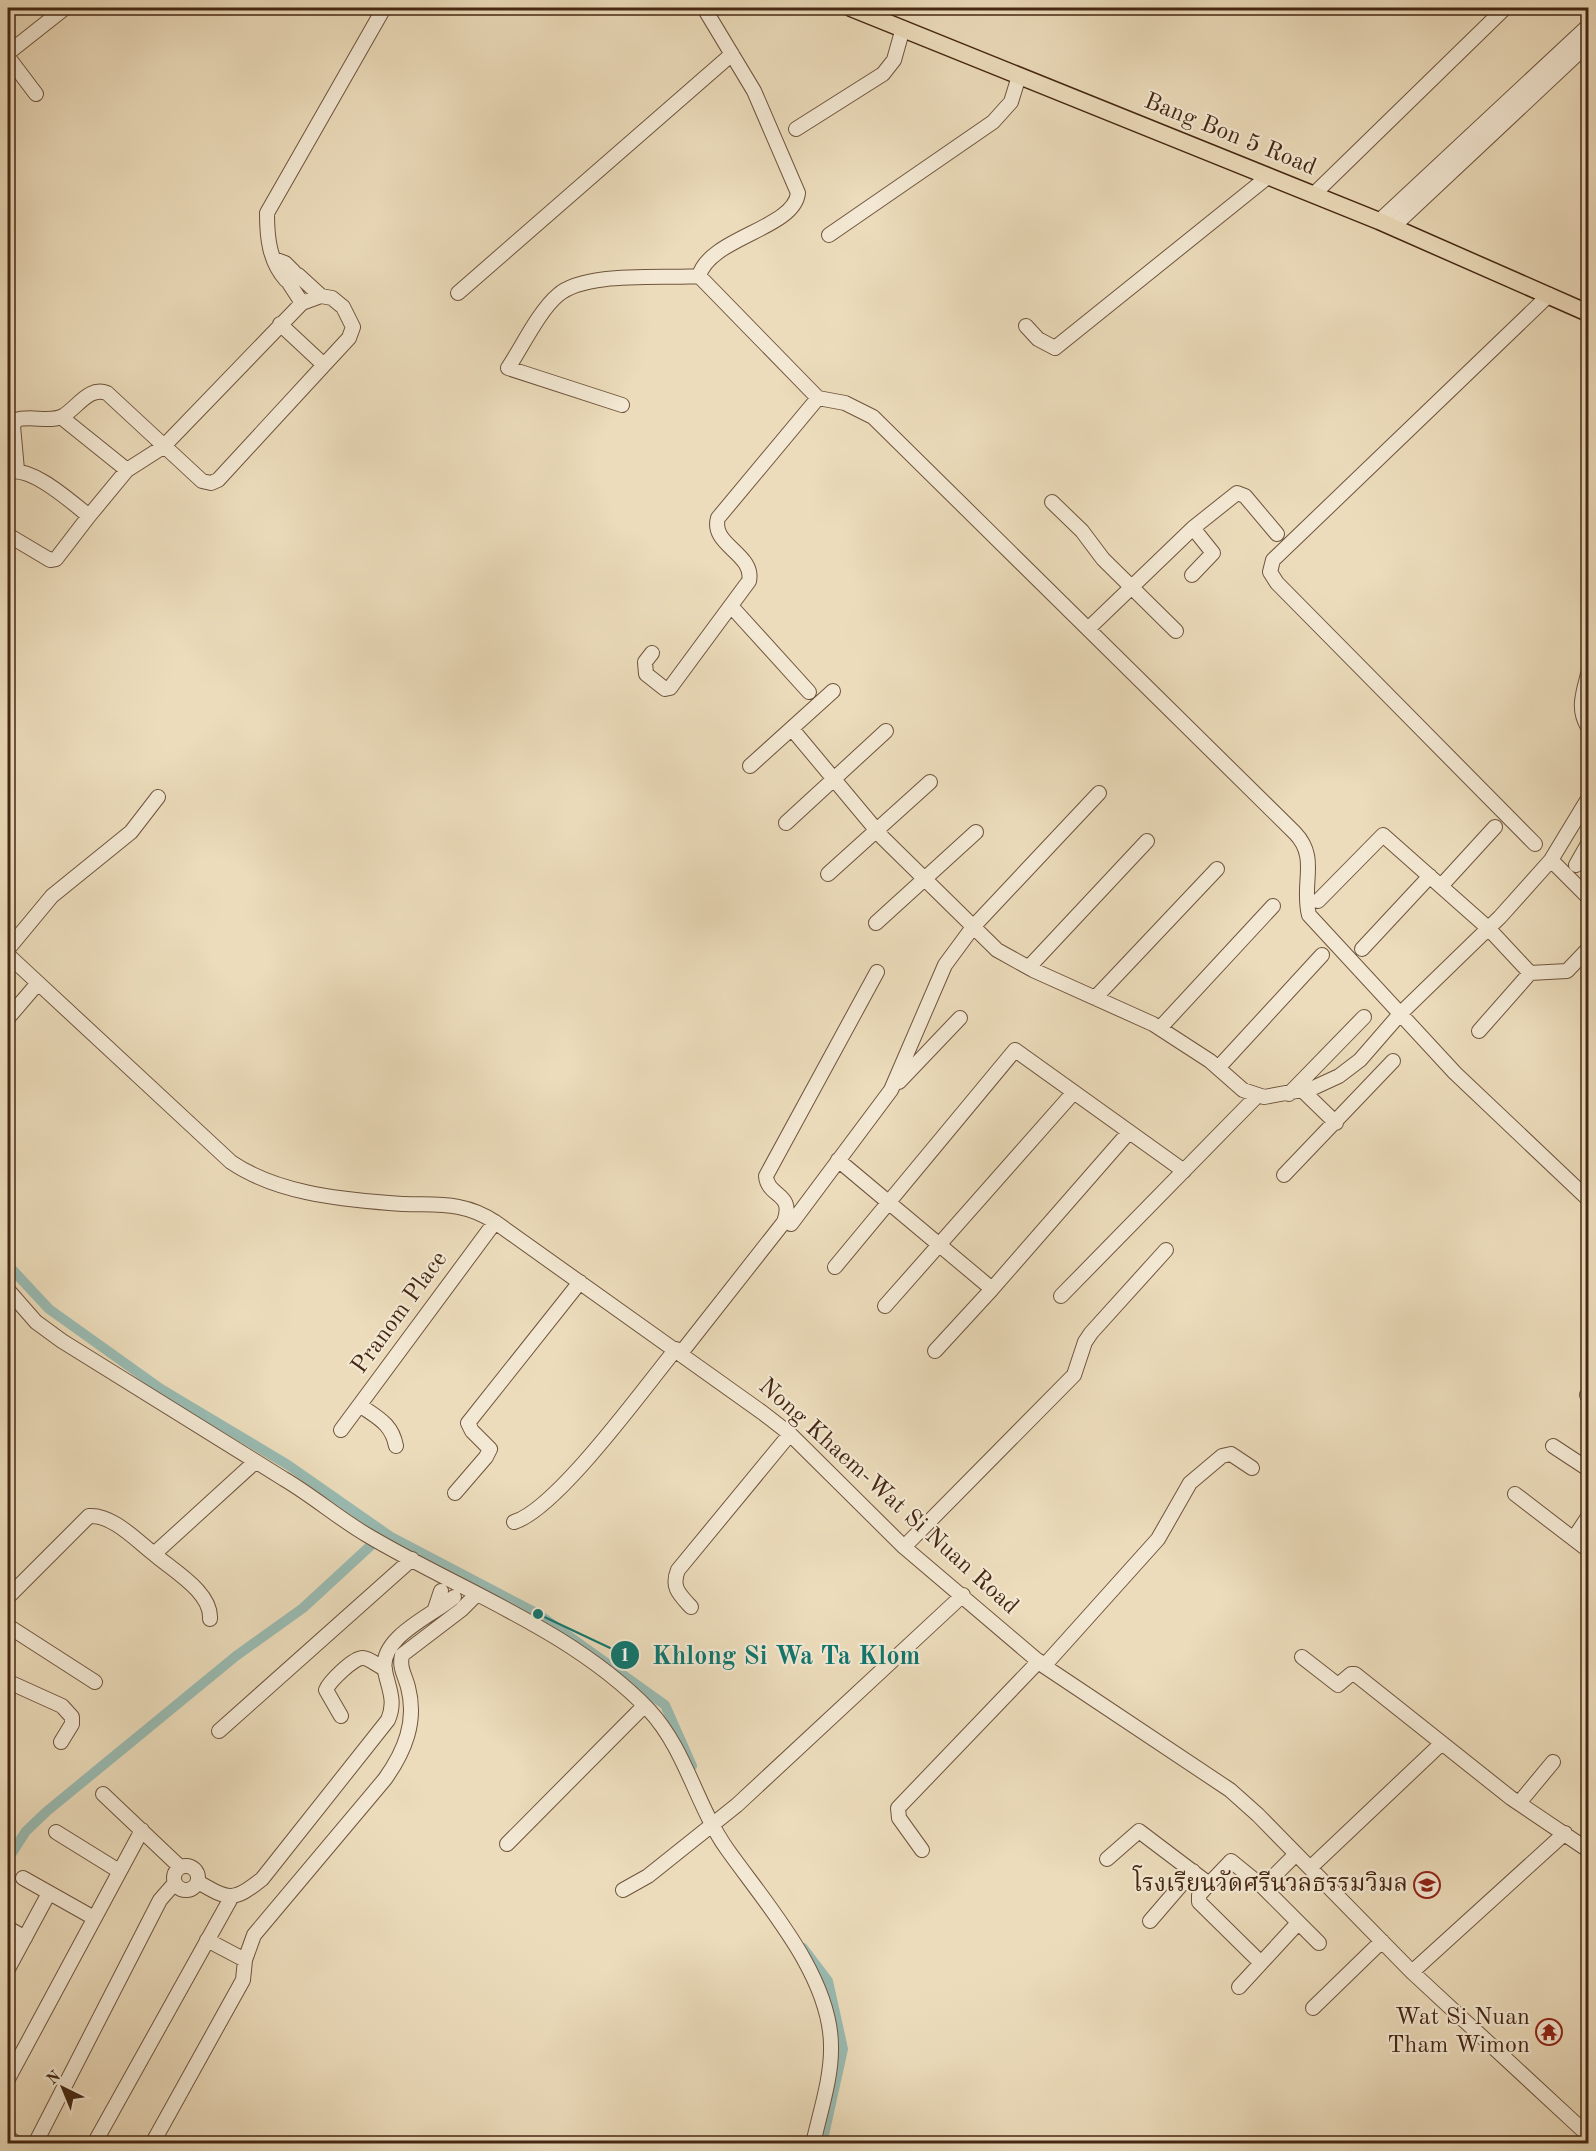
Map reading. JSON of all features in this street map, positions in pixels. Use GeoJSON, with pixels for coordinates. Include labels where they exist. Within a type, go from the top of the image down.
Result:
{"type":"FeatureCollection","features":[{"type":"Feature","properties":{"kind":"main road","name":"Bang Bon 5 Road"},"geometry":{"type":"LineString","coordinates":[[851,8],[1386,224],[1588,313]]}},
{"type":"Feature","properties":{"kind":"street"},"geometry":{"type":"LineString","coordinates":[[36,94],[9,61],[65,8]]}},
{"type":"Feature","properties":{"kind":"street"},"geometry":{"type":"LineString","coordinates":[[89,516],[47,484],[12,471],[13,426],[16,420],[23,417],[61,417],[93,392],[100,390],[107,393],[202,481],[211,483],[218,480],[349,338],[353,327],[343,307],[332,298],[321,296],[277,270],[267,238],[267,213],[384,8]]}},
{"type":"Feature","properties":{"kind":"street"},"geometry":{"type":"LineString","coordinates":[[699,276],[707,262],[743,236],[786,213],[797,200],[798,193],[766,115],[704,8]]}},
{"type":"Feature","properties":{"kind":"street"},"geometry":{"type":"LineString","coordinates":[[1313,195],[1505,8]]}},
{"type":"Feature","properties":{"kind":"street"},"geometry":{"type":"LineString","coordinates":[[1386,224],[1549,72],[1588,26]]}},
{"type":"Feature","properties":{"kind":"street"},"geometry":{"type":"LineString","coordinates":[[796,129],[883,74],[894,60],[903,28]]}},
{"type":"Feature","properties":{"kind":"street"},"geometry":{"type":"LineString","coordinates":[[1549,72],[1588,44]]}},
{"type":"Feature","properties":{"kind":"street"},"geometry":{"type":"LineString","coordinates":[[458,293],[732,54]]}},
{"type":"Feature","properties":{"kind":"street"},"geometry":{"type":"LineString","coordinates":[[829,235],[993,122],[1011,102],[1019,76]]}},
{"type":"Feature","properties":{"kind":"street"},"geometry":{"type":"LineString","coordinates":[[1026,326],[1038,339],[1055,348],[1269,176]]}},
{"type":"Feature","properties":{"kind":"street"},"geometry":{"type":"LineString","coordinates":[[622,405],[508,368],[550,304],[573,285],[600,279],[699,276],[815,395],[845,403],[873,417],[1302,840],[1308,850],[1306,903],[1309,915],[1455,1073],[1588,1199]]}},
{"type":"Feature","properties":{"kind":"street"},"geometry":{"type":"LineString","coordinates":[[292,278],[302,303]]}},
{"type":"Feature","properties":{"kind":"street"},"geometry":{"type":"LineString","coordinates":[[1535,844],[1277,582],[1270,572],[1282,540],[1549,295]]}},
{"type":"Feature","properties":{"kind":"street"},"geometry":{"type":"LineString","coordinates":[[8,535],[50,560],[56,559],[127,470],[163,447],[302,303],[321,296]]}},
{"type":"Feature","properties":{"kind":"street"},"geometry":{"type":"LineString","coordinates":[[280,324],[324,365]]}},
{"type":"Feature","properties":{"kind":"street"},"geometry":{"type":"LineString","coordinates":[[652,653],[645,662],[646,674],[665,689],[670,688],[749,581],[751,574],[748,566],[718,533],[716,526],[718,518],[815,395]]}},
{"type":"Feature","properties":{"kind":"street"},"geometry":{"type":"LineString","coordinates":[[61,417],[127,470]]}},
{"type":"Feature","properties":{"kind":"street"},"geometry":{"type":"LineString","coordinates":[[1088,628],[1193,528],[1237,493],[1245,496],[1282,540]]}},
{"type":"Feature","properties":{"kind":"street"},"geometry":{"type":"LineString","coordinates":[[1052,502],[1176,631]]}},
{"type":"Feature","properties":{"kind":"street"},"geometry":{"type":"LineString","coordinates":[[1192,575],[1210,559],[1213,553],[1193,528]]}},
{"type":"Feature","properties":{"kind":"street"},"geometry":{"type":"LineString","coordinates":[[732,606],[809,692]]}},
{"type":"Feature","properties":{"kind":"street"},"geometry":{"type":"LineString","coordinates":[[1588,674],[1581,716],[1588,727]]}},
{"type":"Feature","properties":{"kind":"street"},"geometry":{"type":"LineString","coordinates":[[750,766],[833,691]]}},
{"type":"Feature","properties":{"kind":"street"},"geometry":{"type":"LineString","coordinates":[[792,729],[876,831],[997,950],[1160,1028],[1218,1068],[1243,1090],[1264,1097],[1304,1091],[1339,1076],[1360,1060],[1400,1014],[1488,928],[1551,861],[1588,800]]}},
{"type":"Feature","properties":{"kind":"street"},"geometry":{"type":"LineString","coordinates":[[786,823],[886,731]]}},
{"type":"Feature","properties":{"kind":"street"},"geometry":{"type":"LineString","coordinates":[[828,874],[930,782]]}},
{"type":"Feature","properties":{"kind":"street"},"geometry":{"type":"LineString","coordinates":[[891,1090],[945,965],[973,927],[1099,793]]}},
{"type":"Feature","properties":{"kind":"street"},"geometry":{"type":"LineString","coordinates":[[8,949],[52,896],[131,832],[158,797]]}},
{"type":"Feature","properties":{"kind":"street"},"geometry":{"type":"LineString","coordinates":[[1441,886],[1495,827]]}},
{"type":"Feature","properties":{"kind":"street"},"geometry":{"type":"LineString","coordinates":[[876,922],[976,832]]}},
{"type":"Feature","properties":{"kind":"street"},"geometry":{"type":"LineString","coordinates":[[1318,901],[1383,835],[1488,928],[1530,973]]}},
{"type":"Feature","properties":{"kind":"street"},"geometry":{"type":"LineString","coordinates":[[1029,967],[1147,841]]}},
{"type":"Feature","properties":{"kind":"street"},"geometry":{"type":"LineString","coordinates":[[1576,865],[1588,844]]}},
{"type":"Feature","properties":{"kind":"street"},"geometry":{"type":"LineString","coordinates":[[1551,861],[1588,897]]}},
{"type":"Feature","properties":{"kind":"street"},"geometry":{"type":"LineString","coordinates":[[1095,998],[1217,869]]}},
{"type":"Feature","properties":{"kind":"street"},"geometry":{"type":"LineString","coordinates":[[1362,949],[1430,876]]}},
{"type":"Feature","properties":{"kind":"street"},"geometry":{"type":"LineString","coordinates":[[1160,1028],[1273,906]]}},
{"type":"Feature","properties":{"kind":"street"},"geometry":{"type":"LineString","coordinates":[[1479,1030],[1530,973],[1567,971],[1588,949]]}},
{"type":"Feature","properties":{"kind":"street","name":"Nong Khaem-Wat Si Nuan Road"},"geometry":{"type":"LineString","coordinates":[[8,955],[231,1162],[250,1175],[274,1183],[349,1198],[466,1207],[495,1222],[678,1351],[789,1434],[904,1547],[1042,1663],[1230,1790],[1412,1972],[1588,2135]]}},
{"type":"Feature","properties":{"kind":"street"},"geometry":{"type":"LineString","coordinates":[[1218,1068],[1322,955]]}},
{"type":"Feature","properties":{"kind":"street"},"geometry":{"type":"LineString","coordinates":[[514,1522],[528,1516],[556,1492],[678,1351],[784,1222],[788,1212],[787,1203],[767,1182],[770,1167],[877,972]]}},
{"type":"Feature","properties":{"kind":"street"},"geometry":{"type":"LineString","coordinates":[[8,1018],[38,983]]}},
{"type":"Feature","properties":{"kind":"street"},"geometry":{"type":"LineString","coordinates":[[1289,1094],[1364,1017]]}},
{"type":"Feature","properties":{"kind":"street"},"geometry":{"type":"LineString","coordinates":[[791,1224],[891,1090],[960,1018]]}},
{"type":"Feature","properties":{"kind":"street"},"geometry":{"type":"LineString","coordinates":[[835,1267],[1015,1050],[1184,1171]]}},
{"type":"Feature","properties":{"kind":"street"},"geometry":{"type":"LineString","coordinates":[[1284,1175],[1394,1061]]}},
{"type":"Feature","properties":{"kind":"street"},"geometry":{"type":"LineString","coordinates":[[1304,1091],[1336,1123]]}},
{"type":"Feature","properties":{"kind":"street"},"geometry":{"type":"LineString","coordinates":[[885,1306],[1074,1092]]}},
{"type":"Feature","properties":{"kind":"street"},"geometry":{"type":"LineString","coordinates":[[1061,1296],[1258,1095]]}},
{"type":"Feature","properties":{"kind":"street"},"geometry":{"type":"LineString","coordinates":[[935,1351],[1129,1132]]}},
{"type":"Feature","properties":{"kind":"street"},"geometry":{"type":"LineString","coordinates":[[838,1160],[992,1289]]}},
{"type":"Feature","properties":{"kind":"street","name":"Pranom Place"},"geometry":{"type":"LineString","coordinates":[[341,1430],[495,1222]]}},
{"type":"Feature","properties":{"kind":"street"},"geometry":{"type":"LineString","coordinates":[[904,1547],[1074,1375],[1085,1342],[1091,1333],[1166,1250]]}},
{"type":"Feature","properties":{"kind":"street"},"geometry":{"type":"LineString","coordinates":[[455,1493],[486,1457],[490,1449],[472,1431],[468,1423],[580,1282]]}},
{"type":"Feature","properties":{"kind":"street"},"geometry":{"type":"LineString","coordinates":[[8,1290],[36,1323],[62,1341],[376,1540],[412,1559],[451,1588],[477,1594],[601,1668],[644,1706],[680,1754],[717,1823],[816,1980],[827,2007],[831,2048],[830,2067],[813,2144]]}},
{"type":"Feature","properties":{"kind":"street"},"geometry":{"type":"LineString","coordinates":[[361,1406],[387,1423],[392,1430],[396,1446]]}},
{"type":"Feature","properties":{"kind":"street"},"geometry":{"type":"LineString","coordinates":[[691,1607],[676,1590],[674,1581],[678,1570],[789,1434]]}},
{"type":"Feature","properties":{"kind":"street"},"geometry":{"type":"LineString","coordinates":[[1553,1446],[1588,1469]]}},
{"type":"Feature","properties":{"kind":"street"},"geometry":{"type":"LineString","coordinates":[[922,1850],[899,1818],[898,1808],[1042,1663],[1158,1539],[1179,1499],[1203,1470],[1222,1456],[1231,1454],[1252,1468]]}},
{"type":"Feature","properties":{"kind":"street"},"geometry":{"type":"LineString","coordinates":[[154,1554],[255,1462]]}},
{"type":"Feature","properties":{"kind":"street"},"geometry":{"type":"LineString","coordinates":[[1515,1494],[1588,1550]]}},
{"type":"Feature","properties":{"kind":"street"},"geometry":{"type":"LineString","coordinates":[[8,1598],[89,1516],[100,1515],[154,1554],[204,1597],[211,1612],[210,1618]]}},
{"type":"Feature","properties":{"kind":"street"},"geometry":{"type":"LineString","coordinates":[[1574,1538],[1588,1517]]}},
{"type":"Feature","properties":{"kind":"street"},"geometry":{"type":"LineString","coordinates":[[219,1731],[412,1559]]}},
{"type":"Feature","properties":{"kind":"street"},"geometry":{"type":"LineString","coordinates":[[198,1882],[224,1897],[231,1898],[248,1891],[262,1879],[388,1720],[393,1699],[385,1669],[390,1648],[404,1633],[435,1609],[451,1588]]}},
{"type":"Feature","properties":{"kind":"street"},"geometry":{"type":"LineString","coordinates":[[152,2144],[243,1980],[245,1960],[254,1935],[267,1915],[385,1779],[400,1754],[411,1726],[413,1705],[401,1670],[402,1655],[461,1610],[477,1594]]}},
{"type":"Feature","properties":{"kind":"street"},"geometry":{"type":"LineString","coordinates":[[623,1890],[640,1882],[737,1806],[963,1595]]}},
{"type":"Feature","properties":{"kind":"street"},"geometry":{"type":"LineString","coordinates":[[8,1626],[95,1682]]}},
{"type":"Feature","properties":{"kind":"street"},"geometry":{"type":"LineString","coordinates":[[340,1716],[326,1690],[332,1680],[358,1658],[365,1657],[385,1669]]}},
{"type":"Feature","properties":{"kind":"street"},"geometry":{"type":"LineString","coordinates":[[1302,1657],[1338,1685],[1351,1674],[1355,1674],[1519,1803],[1588,1850]]}},
{"type":"Feature","properties":{"kind":"street"},"geometry":{"type":"LineString","coordinates":[[8,1678],[62,1706],[68,1712],[72,1724],[61,1742]]}},
{"type":"Feature","properties":{"kind":"street"},"geometry":{"type":"LineString","coordinates":[[507,1844],[644,1706]]}},
{"type":"Feature","properties":{"kind":"street"},"geometry":{"type":"LineString","coordinates":[[1310,1868],[1442,1743]]}},
{"type":"Feature","properties":{"kind":"street"},"geometry":{"type":"LineString","coordinates":[[1519,1803],[1553,1762]]}},
{"type":"Feature","properties":{"kind":"street"},"geometry":{"type":"LineString","coordinates":[[103,1794],[179,1866]]}},
{"type":"Feature","properties":{"kind":"street"},"geometry":{"type":"LineString","coordinates":[[8,2079],[142,1830]]}},
{"type":"Feature","properties":{"kind":"street"},"geometry":{"type":"LineString","coordinates":[[1107,1859],[1138,1831],[1209,1884]]}},
{"type":"Feature","properties":{"kind":"street"},"geometry":{"type":"LineString","coordinates":[[56,1832],[119,1871]]}},
{"type":"Feature","properties":{"kind":"street"},"geometry":{"type":"LineString","coordinates":[[1412,1972],[1566,1833]]}},
{"type":"Feature","properties":{"kind":"street"},"geometry":{"type":"LineString","coordinates":[[1263,1887],[1296,1854]]}},
{"type":"Feature","properties":{"kind":"street"},"geometry":{"type":"LineString","coordinates":[[1262,1963],[1199,1902],[1199,1895],[1229,1861],[1263,1887],[1319,1943]]}},
{"type":"Feature","properties":{"kind":"street"},"geometry":{"type":"LineString","coordinates":[[35,2144],[160,1900],[174,1884],[173,1874],[179,1866],[189,1865],[197,1872],[198,1882],[192,1889],[182,1890],[174,1884]]}},
{"type":"Feature","properties":{"kind":"street"},"geometry":{"type":"LineString","coordinates":[[1150,1921],[1193,1871]]}},
{"type":"Feature","properties":{"kind":"street"},"geometry":{"type":"LineString","coordinates":[[23,1878],[94,1918]]}},
{"type":"Feature","properties":{"kind":"street"},"geometry":{"type":"LineString","coordinates":[[8,1970],[49,1893]]}},
{"type":"Feature","properties":{"kind":"street"},"geometry":{"type":"LineString","coordinates":[[94,2144],[231,1898]]}},
{"type":"Feature","properties":{"kind":"street"},"geometry":{"type":"LineString","coordinates":[[1239,1987],[1298,1923]]}},
{"type":"Feature","properties":{"kind":"street"},"geometry":{"type":"LineString","coordinates":[[8,1928],[25,1938]]}},
{"type":"Feature","properties":{"kind":"street"},"geometry":{"type":"LineString","coordinates":[[207,1940],[245,1960]]}},
{"type":"Feature","properties":{"kind":"street"},"geometry":{"type":"LineString","coordinates":[[1313,2008],[1382,1941]]}},
{"type":"Feature","properties":{"kind":"street"},"geometry":{"type":"LineString","coordinates":[[8,2137],[17,2144]]}},
{"type":"Feature","properties":{"kind":"waterway"},"geometry":{"type":"LineString","coordinates":[[8,1265],[49,1309],[161,1389],[288,1465],[391,1537],[538,1614],[665,1705],[692,1766]]}},
{"type":"Feature","properties":{"kind":"waterway"},"geometry":{"type":"LineString","coordinates":[[8,1859],[26,1831],[46,1812],[236,1656],[303,1608],[380,1537]]}},
{"type":"Feature","properties":{"kind":"waterway"},"geometry":{"type":"LineString","coordinates":[[803,1948],[828,1981],[843,2049],[822,2144]]}},
{"type":"Feature","properties":{"kind":"place","name":"Khlong Si Wa Ta Klom"},"geometry":{"type":"Point","coordinates":[538,1614]}},
{"type":"Feature","properties":{"kind":"place","name":"โรงเรียนวัดศรีนวลธรรมวิมล"},"geometry":{"type":"Point","coordinates":[1427,1885]}},
{"type":"Feature","properties":{"kind":"place","name":"Wat Si Nuan Tham Wimon"},"geometry":{"type":"Point","coordinates":[1549,2032]}}]}
